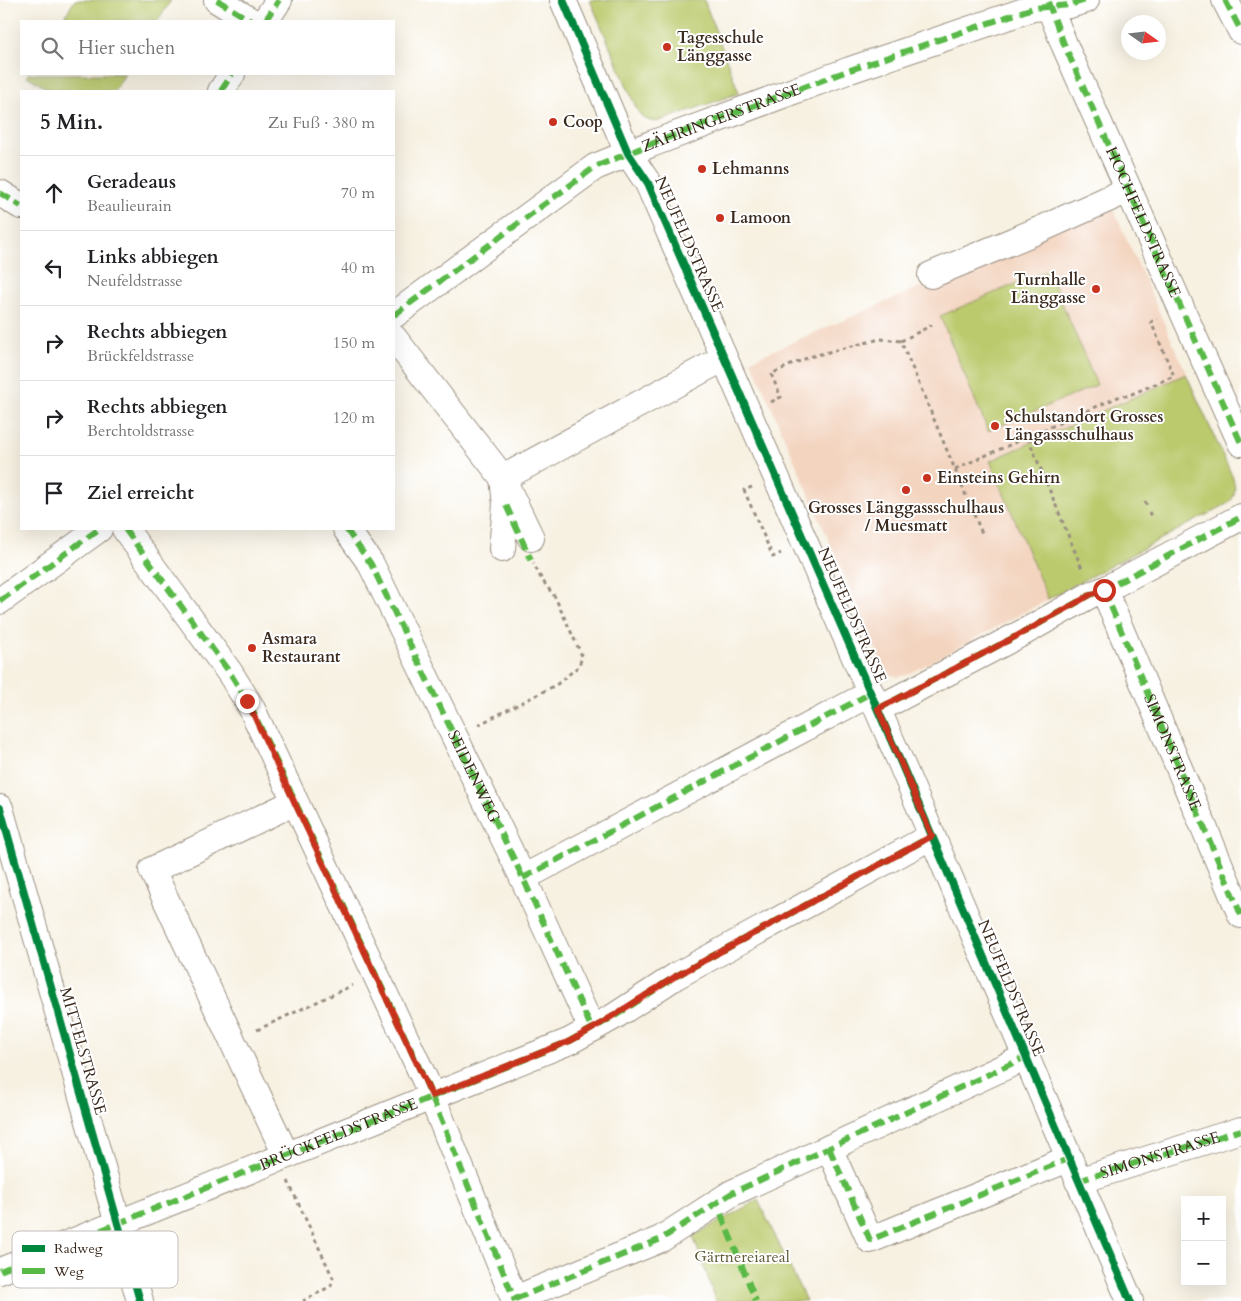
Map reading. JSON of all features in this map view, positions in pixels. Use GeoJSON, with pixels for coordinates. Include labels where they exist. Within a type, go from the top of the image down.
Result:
{"type":"FeatureCollection","features":[{"type":"Feature","properties":{"kind":"street"},"geometry":{"type":"LineString","coordinates":[[217,0],[249,20]]}},
{"type":"Feature","properties":{"kind":"street"},"geometry":{"type":"LineString","coordinates":[[266,20],[279,0]]}},
{"type":"Feature","properties":{"kind":"street","name":"NEUFELDSTRASSE"},"geometry":{"type":"LineString","coordinates":[[563,0],[628,153],[648,183],[874,701],[1130,1301]]}},
{"type":"Feature","properties":{"kind":"street","name":"ZÄHRINGERSTRASSE"},"geometry":{"type":"LineString","coordinates":[[395,314],[595,167],[850,70],[1048,3],[1069,5],[1086,0]]}},
{"type":"Feature","properties":{"kind":"street"},"geometry":{"type":"LineString","coordinates":[[1225,0],[1241,31]]}},
{"type":"Feature","properties":{"kind":"street","name":"HOCHFELDSTRASSE"},"geometry":{"type":"LineString","coordinates":[[1048,3],[1128,190],[1241,443]]}},
{"type":"Feature","properties":{"kind":"street"},"geometry":{"type":"LineString","coordinates":[[223,90],[231,75]]}},
{"type":"Feature","properties":{"kind":"street"},"geometry":{"type":"LineString","coordinates":[[932,275],[1128,190]]}},
{"type":"Feature","properties":{"kind":"street"},"geometry":{"type":"LineString","coordinates":[[0,192],[20,205]]}},
{"type":"Feature","properties":{"kind":"street"},"geometry":{"type":"LineString","coordinates":[[395,339],[503,478],[531,549]]}},
{"type":"Feature","properties":{"kind":"street"},"geometry":{"type":"LineString","coordinates":[[503,478],[724,358]]}},
{"type":"Feature","properties":{"kind":"street"},"geometry":{"type":"LineString","coordinates":[[502,549],[506,505],[503,478]]}},
{"type":"Feature","properties":{"kind":"street"},"geometry":{"type":"LineString","coordinates":[[523,878],[874,701],[1026,631],[1092,594],[1095,585],[1241,517]]}},
{"type":"Feature","properties":{"kind":"street"},"geometry":{"type":"LineString","coordinates":[[0,601],[98,530]]}},
{"type":"Feature","properties":{"kind":"street"},"geometry":{"type":"LineString","coordinates":[[126,530],[230,673],[247,701],[432,1096],[515,1300]]}},
{"type":"Feature","properties":{"kind":"street","name":"SEIDENWEG"},"geometry":{"type":"LineString","coordinates":[[347,530],[371,564],[523,878],[592,1029]]}},
{"type":"Feature","properties":{"kind":"street","name":"SIMONSTRASSE"},"geometry":{"type":"LineString","coordinates":[[1095,585],[1241,915]]}},
{"type":"Feature","properties":{"kind":"street"},"geometry":{"type":"LineString","coordinates":[[285,1165],[233,1041],[152,870],[295,802]]}},
{"type":"Feature","properties":{"kind":"street","name":"MITTELSTRASSE"},"geometry":{"type":"LineString","coordinates":[[0,808],[120,1231]]}},
{"type":"Feature","properties":{"kind":"street","name":"BRÜCKFELDSTRASSE"},"geometry":{"type":"LineString","coordinates":[[100,1231],[285,1165],[432,1096],[563,1043],[592,1029],[676,976],[932,836]]}},
{"type":"Feature","properties":{"kind":"street","name":"NEUFELDSTRASSE"},"geometry":{"type":"LineString","coordinates":[[515,1300],[661,1239],[732,1193],[1026,1057]]}},
{"type":"Feature","properties":{"kind":"street","name":"SIMONSTRASSE"},"geometry":{"type":"LineString","coordinates":[[829,1148],[870,1240],[1073,1170],[1241,1130]]}},
{"type":"Feature","properties":{"kind":"street","name":"BRÜCKFELDSTRASSE"},"geometry":{"type":"LineString","coordinates":[[0,1271],[12,1266]]}},
{"type":"Feature","properties":{"kind":"street","name":"MITTELSTRASSE"},"geometry":{"type":"LineString","coordinates":[[136,1288],[140,1301]]}},
{"type":"Feature","properties":{"kind":"path"},"geometry":{"type":"LineString","coordinates":[[955,469],[1116,398],[1127,396],[1174,376],[1151,322]]}},
{"type":"Feature","properties":{"kind":"path"},"geometry":{"type":"LineString","coordinates":[[781,397],[771,374],[809,357],[880,339],[900,341],[932,326]]}},
{"type":"Feature","properties":{"kind":"path"},"geometry":{"type":"LineString","coordinates":[[900,341],[982,536]]}},
{"type":"Feature","properties":{"kind":"path"},"geometry":{"type":"LineString","coordinates":[[1028,438],[1095,585]]}},
{"type":"Feature","properties":{"kind":"path"},"geometry":{"type":"LineString","coordinates":[[755,485],[744,490],[773,557],[784,552]]}},
{"type":"Feature","properties":{"kind":"path"},"geometry":{"type":"LineString","coordinates":[[1144,501],[1147,506]]}},
{"type":"Feature","properties":{"kind":"path"},"geometry":{"type":"LineString","coordinates":[[1150,512],[1151,516]]}},
{"type":"Feature","properties":{"kind":"path"},"geometry":{"type":"LineString","coordinates":[[455,738],[556,685],[579,666],[582,656],[564,612],[531,549]]}},
{"type":"Feature","properties":{"kind":"path"},"geometry":{"type":"LineString","coordinates":[[233,1041],[356,984]]}},
{"type":"Feature","properties":{"kind":"path"},"geometry":{"type":"LineString","coordinates":[[285,1165],[333,1278],[331,1286],[303,1301]]}},
{"type":"Feature","properties":{"kind":"shaded area","name":"Schulstandort Grosses Längassschulhaus"},"geometry":{"type":"Polygon","coordinates":[[[1113,208],[1233,478],[1235,495],[1230,503],[907,675],[898,677],[891,675],[884,668],[751,360],[1102,209],[1113,208]]]}},
{"type":"Feature","properties":{"kind":"green space"},"geometry":{"type":"Polygon","coordinates":[[[75,0],[171,0],[159,20],[63,20],[75,0]]]}},
{"type":"Feature","properties":{"kind":"green space","name":"Tagesschule Länggasse"},"geometry":{"type":"Polygon","coordinates":[[[590,0],[704,0],[739,93],[660,121],[650,121],[645,118],[638,112],[590,0]]]}},
{"type":"Feature","properties":{"kind":"green space"},"geometry":{"type":"Polygon","coordinates":[[[124,75],[115,90],[49,90],[27,76],[124,75]]]}},
{"type":"Feature","properties":{"kind":"green space"},"geometry":{"type":"Polygon","coordinates":[[[1048,270],[1097,385],[988,431],[940,316],[1048,270]]]}},
{"type":"Feature","properties":{"kind":"green space"},"geometry":{"type":"Polygon","coordinates":[[[1186,374],[1233,478],[1235,490],[1233,497],[1229,503],[1048,599],[990,461],[1186,374]]]}},
{"type":"Feature","properties":{"kind":"green space","name":"Gärtnereiareal"},"geometry":{"type":"Polygon","coordinates":[[[758,1200],[806,1301],[716,1301],[693,1236],[758,1200]]]}},
{"type":"Feature","properties":{"kind":"marked path"},"geometry":{"type":"LineString","coordinates":[[217,0],[249,20]]}},
{"type":"Feature","properties":{"kind":"marked path"},"geometry":{"type":"LineString","coordinates":[[266,20],[279,0]]}},
{"type":"Feature","properties":{"kind":"marked path"},"geometry":{"type":"LineString","coordinates":[[395,314],[595,167],[651,144],[850,70],[1033,8],[1069,5],[1086,0]]}},
{"type":"Feature","properties":{"kind":"marked path"},"geometry":{"type":"LineString","coordinates":[[1225,0],[1241,31]]}},
{"type":"Feature","properties":{"kind":"marked path"},"geometry":{"type":"LineString","coordinates":[[1048,2],[1064,44],[1241,443]]}},
{"type":"Feature","properties":{"kind":"marked path"},"geometry":{"type":"LineString","coordinates":[[222,90],[231,75]]}},
{"type":"Feature","properties":{"kind":"marked path"},"geometry":{"type":"LineString","coordinates":[[0,193],[20,205]]}},
{"type":"Feature","properties":{"kind":"marked path"},"geometry":{"type":"LineString","coordinates":[[506,505],[531,560]]}},
{"type":"Feature","properties":{"kind":"marked path"},"geometry":{"type":"LineString","coordinates":[[878,709],[1092,594],[1104,590],[1241,517]]}},
{"type":"Feature","properties":{"kind":"marked path"},"geometry":{"type":"LineString","coordinates":[[0,601],[98,530]]}},
{"type":"Feature","properties":{"kind":"marked path"},"geometry":{"type":"LineString","coordinates":[[126,530],[230,673],[251,707],[425,1080],[515,1301]]}},
{"type":"Feature","properties":{"kind":"marked path"},"geometry":{"type":"LineString","coordinates":[[347,530],[371,564],[523,878],[592,1029]]}},
{"type":"Feature","properties":{"kind":"marked path"},"geometry":{"type":"LineString","coordinates":[[1104,590],[1241,915]]}},
{"type":"Feature","properties":{"kind":"marked path"},"geometry":{"type":"LineString","coordinates":[[523,878],[871,693]]}},
{"type":"Feature","properties":{"kind":"marked path"},"geometry":{"type":"LineString","coordinates":[[99,1231],[570,1041],[615,1016],[676,976],[932,836]]}},
{"type":"Feature","properties":{"kind":"marked path"},"geometry":{"type":"LineString","coordinates":[[515,1299],[661,1239],[732,1193],[1026,1057]]}},
{"type":"Feature","properties":{"kind":"marked path"},"geometry":{"type":"LineString","coordinates":[[1078,1181],[1241,1130]]}},
{"type":"Feature","properties":{"kind":"marked path"},"geometry":{"type":"LineString","coordinates":[[829,1148],[870,1240],[1068,1159]]}},
{"type":"Feature","properties":{"kind":"marked path"},"geometry":{"type":"LineString","coordinates":[[721,1214],[756,1301]]}},
{"type":"Feature","properties":{"kind":"marked path"},"geometry":{"type":"LineString","coordinates":[[0,1271],[12,1266]]}},
{"type":"Feature","properties":{"kind":"cycle path"},"geometry":{"type":"LineString","coordinates":[[563,0],[628,153],[648,183],[901,763],[1130,1301]]}},
{"type":"Feature","properties":{"kind":"cycle path"},"geometry":{"type":"LineString","coordinates":[[0,808],[120,1231]]}},
{"type":"Feature","properties":{"kind":"cycle path"},"geometry":{"type":"LineString","coordinates":[[136,1288],[140,1301]]}},
{"type":"Feature","properties":{"kind":"place","name":"Tagesschule Länggasse"},"geometry":{"type":"Point","coordinates":[667,47]}},
{"type":"Feature","properties":{"kind":"place","name":"Coop"},"geometry":{"type":"Point","coordinates":[553,122]}},
{"type":"Feature","properties":{"kind":"place","name":"Lehmanns"},"geometry":{"type":"Point","coordinates":[702,169]}},
{"type":"Feature","properties":{"kind":"place","name":"Lamoon"},"geometry":{"type":"Point","coordinates":[720,218]}},
{"type":"Feature","properties":{"kind":"place","name":"Turnhalle Länggasse"},"geometry":{"type":"Point","coordinates":[1096,289]}},
{"type":"Feature","properties":{"kind":"place","name":"Schulstandort Grosses Längassschulhaus"},"geometry":{"type":"Point","coordinates":[995,426]}},
{"type":"Feature","properties":{"kind":"place","name":"Einsteins Gehirn"},"geometry":{"type":"Point","coordinates":[927,478]}},
{"type":"Feature","properties":{"kind":"place","name":"Grosses Länggassschulhaus / Muesmatt"},"geometry":{"type":"Point","coordinates":[906,490]}},
{"type":"Feature","properties":{"kind":"place","name":"Asmara Restaurant"},"geometry":{"type":"Point","coordinates":[252,648]}},
{"type":"Feature","properties":{"kind":"route"},"geometry":{"type":"LineString","coordinates":[[247,701],[432,1096],[570,1041],[615,1016],[660,985],[932,836],[878,709],[1092,594],[1104,590]]}}]}
